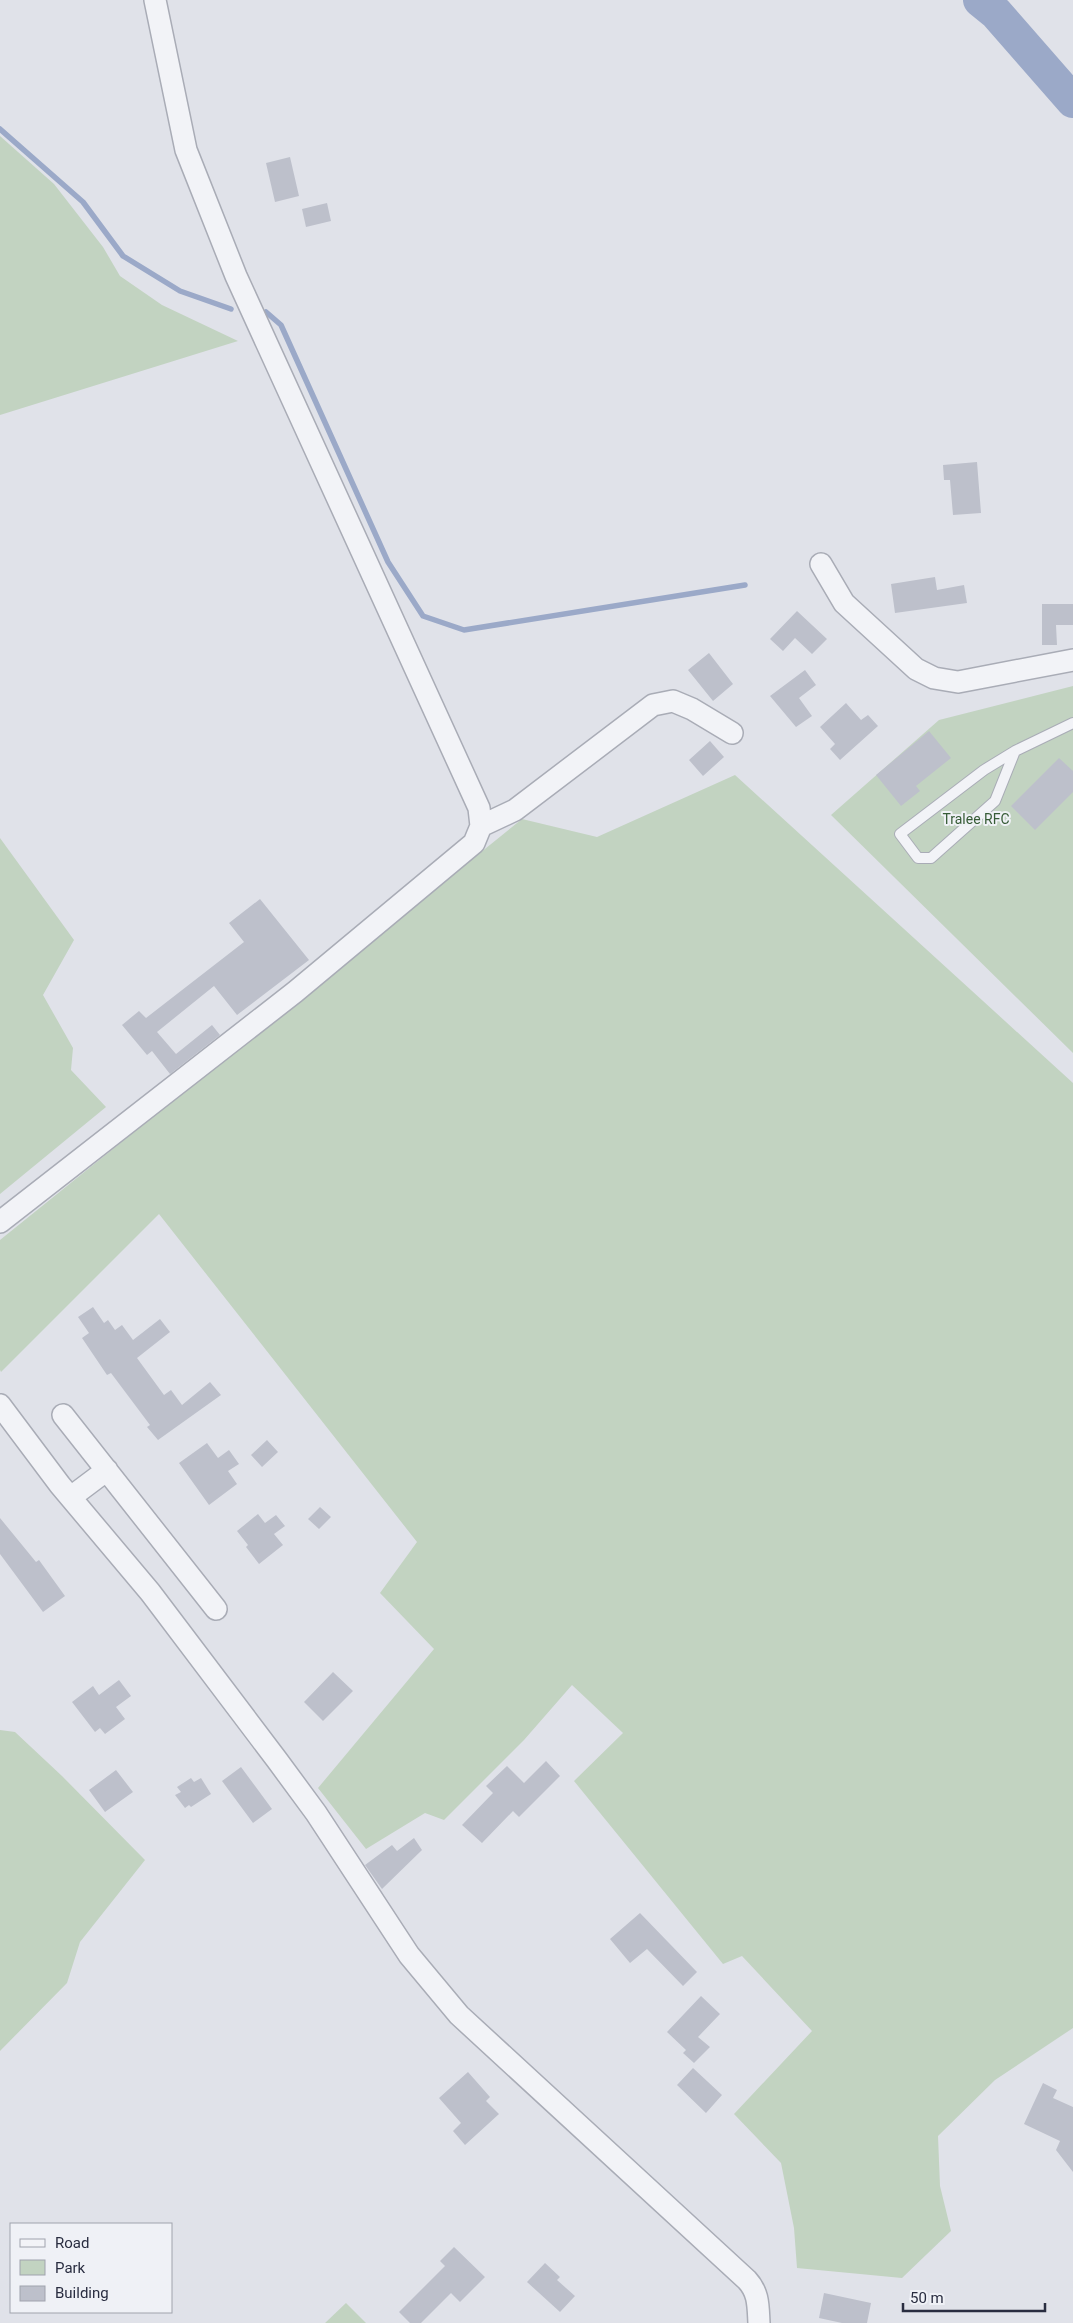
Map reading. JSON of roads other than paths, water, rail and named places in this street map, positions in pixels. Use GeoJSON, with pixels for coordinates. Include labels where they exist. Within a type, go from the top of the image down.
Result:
{"type":"FeatureCollection","features":[{"type":"Feature","properties":{"kind":"street"},"geometry":{"type":"LineString","coordinates":[[0,1222],[295,992],[474,843],[481,826],[478,808],[244,294],[186,150],[156,0]]}},
{"type":"Feature","properties":{"kind":"street"},"geometry":{"type":"LineString","coordinates":[[821,564],[844,603],[916,669],[934,678],[958,682],[1073,660]]}},
{"type":"Feature","properties":{"kind":"street"},"geometry":{"type":"LineString","coordinates":[[481,826],[515,810],[653,705],[673,702],[692,709],[732,734]]}},
{"type":"Feature","properties":{"kind":"street"},"geometry":{"type":"LineString","coordinates":[[0,1405],[71,1497],[150,1592],[316,1813],[409,1956],[459,2015],[755,2288],[759,2302],[759,2323]]}},
{"type":"Feature","properties":{"kind":"street"},"geometry":{"type":"LineString","coordinates":[[64,1415],[216,1609]]}},
{"type":"Feature","properties":{"kind":"street"},"geometry":{"type":"LineString","coordinates":[[71,1497],[107,1470]]}},
{"type":"Feature","properties":{"kind":"lane"},"geometry":{"type":"LineString","coordinates":[[1015,751],[995,801],[931,858],[918,858],[900,834],[984,770],[1015,751],[1073,723]]}},
{"type":"Feature","properties":{"kind":"waterway"},"geometry":{"type":"LineString","coordinates":[[980,0],[996,13],[1073,101]]}},
{"type":"Feature","properties":{"kind":"waterway"},"geometry":{"type":"LineString","coordinates":[[0,129],[83,202],[123,256],[180,291],[231,309]]}},
{"type":"Feature","properties":{"kind":"waterway"},"geometry":{"type":"LineString","coordinates":[[266,312],[281,325],[388,562],[423,616],[464,630],[745,585]]}},
{"type":"Feature","properties":{"kind":"park label","name":"Tralee RFC"},"geometry":{"type":"Point","coordinates":[976,819]}}]}
